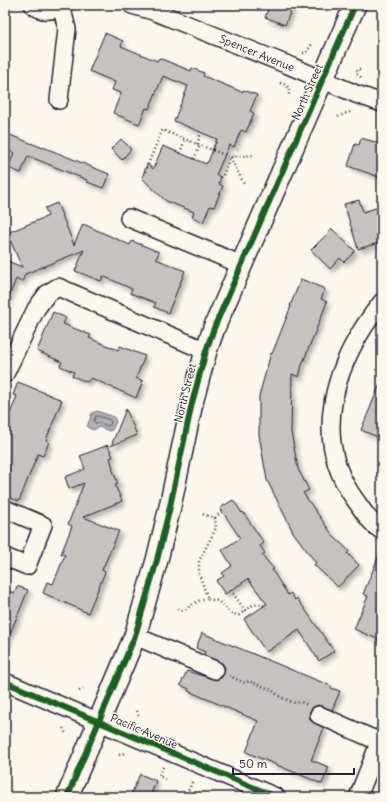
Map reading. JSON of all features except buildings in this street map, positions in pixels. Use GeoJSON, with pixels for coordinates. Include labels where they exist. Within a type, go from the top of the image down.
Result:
{"type":"FeatureCollection","features":[{"type":"Feature","properties":{"kind":"main road","name":"North Street"},"geometry":{"type":"LineString","coordinates":[[67,797],[135,636],[157,560],[169,511],[192,403],[206,351],[214,328],[355,5]]}},
{"type":"Feature","properties":{"kind":"street"},"geometry":{"type":"LineString","coordinates":[[33,5],[43,10],[50,11],[61,5],[67,29],[59,100]]}},
{"type":"Feature","properties":{"kind":"street","name":"Spencer Avenue"},"geometry":{"type":"LineString","coordinates":[[132,5],[160,14],[288,65],[323,81],[382,103]]}},
{"type":"Feature","properties":{"kind":"street"},"geometry":{"type":"LineString","coordinates":[[129,218],[242,265]]}},
{"type":"Feature","properties":{"kind":"street"},"geometry":{"type":"LineString","coordinates":[[5,374],[36,309],[47,294],[58,287],[206,351]]}},
{"type":"Feature","properties":{"kind":"street"},"geometry":{"type":"LineString","coordinates":[[382,302],[361,332],[340,374],[331,411],[330,430],[332,449],[347,490],[373,524],[382,531]]}},
{"type":"Feature","properties":{"kind":"street"},"geometry":{"type":"LineString","coordinates":[[5,509],[43,524],[27,566],[5,557]]}},
{"type":"Feature","properties":{"kind":"street"},"geometry":{"type":"LineString","coordinates":[[135,636],[215,670]]}},
{"type":"Feature","properties":{"kind":"street","name":"Pacific Avenue"},"geometry":{"type":"LineString","coordinates":[[5,682],[276,797]]}},
{"type":"Feature","properties":{"kind":"street"},"geometry":{"type":"LineString","coordinates":[[319,715],[381,739],[358,797]]}},
{"type":"Feature","properties":{"kind":"path"},"geometry":{"type":"LineString","coordinates":[[306,53],[312,44]]}},
{"type":"Feature","properties":{"kind":"path"},"geometry":{"type":"LineString","coordinates":[[360,69],[357,69],[357,74],[360,77],[364,76]]}},
{"type":"Feature","properties":{"kind":"path"},"geometry":{"type":"LineString","coordinates":[[280,83],[285,84],[289,88],[290,91],[288,96]]}},
{"type":"Feature","properties":{"kind":"path"},"geometry":{"type":"LineString","coordinates":[[338,117],[350,112]]}},
{"type":"Feature","properties":{"kind":"path"},"geometry":{"type":"LineString","coordinates":[[145,172],[162,130],[230,157],[255,155]]}},
{"type":"Feature","properties":{"kind":"path"},"geometry":{"type":"LineString","coordinates":[[194,159],[202,133]]}},
{"type":"Feature","properties":{"kind":"path"},"geometry":{"type":"LineString","coordinates":[[180,153],[186,139]]}},
{"type":"Feature","properties":{"kind":"path"},"geometry":{"type":"LineString","coordinates":[[212,150],[217,139]]}},
{"type":"Feature","properties":{"kind":"path"},"geometry":{"type":"LineString","coordinates":[[223,175],[230,157]]}},
{"type":"Feature","properties":{"kind":"path"},"geometry":{"type":"LineString","coordinates":[[230,157],[244,184]]}},
{"type":"Feature","properties":{"kind":"path"},"geometry":{"type":"LineString","coordinates":[[215,518],[222,511]]}},
{"type":"Feature","properties":{"kind":"path"},"geometry":{"type":"LineString","coordinates":[[202,514],[215,518]]}},
{"type":"Feature","properties":{"kind":"path"},"geometry":{"type":"LineString","coordinates":[[208,598],[198,574],[199,561],[216,528],[215,518]]}},
{"type":"Feature","properties":{"kind":"path"},"geometry":{"type":"LineString","coordinates":[[231,590],[245,611]]}},
{"type":"Feature","properties":{"kind":"path"},"geometry":{"type":"LineString","coordinates":[[178,609],[183,611],[198,601],[208,598],[218,601],[232,614],[239,615],[253,605],[262,604],[266,608]]}},
{"type":"Feature","properties":{"kind":"path"},"geometry":{"type":"LineString","coordinates":[[215,670],[225,671],[229,676],[244,683],[249,681],[272,690],[280,697],[295,703],[301,702],[312,707],[319,715]]}},
{"type":"Feature","properties":{"kind":"path"},"geometry":{"type":"LineString","coordinates":[[79,691],[85,688]]}},
{"type":"Feature","properties":{"kind":"path"},"geometry":{"type":"LineString","coordinates":[[137,711],[139,717]]}},
{"type":"Feature","properties":{"kind":"path"},"geometry":{"type":"LineString","coordinates":[[63,728],[66,734]]}},
{"type":"Feature","properties":{"kind":"path"},"geometry":{"type":"LineString","coordinates":[[119,755],[125,753]]}},
{"type":"Feature","properties":{"kind":"path"},"geometry":{"type":"LineString","coordinates":[[163,767],[159,776],[165,779]]}},
{"type":"Feature","properties":{"kind":"path"},"geometry":{"type":"LineString","coordinates":[[186,794],[193,779]]}},
{"type":"Feature","properties":{"kind":"water"},"geometry":{"type":"Polygon","coordinates":[[[97,411],[114,417],[116,422],[112,430],[109,431],[99,427],[93,430],[87,427],[92,413],[97,411]]]}},
{"type":"Feature","properties":{"kind":"cycle path"},"geometry":{"type":"LineString","coordinates":[[67,797],[135,636],[157,560],[169,511],[192,403],[206,351],[214,328],[355,5]]}},
{"type":"Feature","properties":{"kind":"cycle path"},"geometry":{"type":"LineString","coordinates":[[5,682],[276,797]]}}]}
